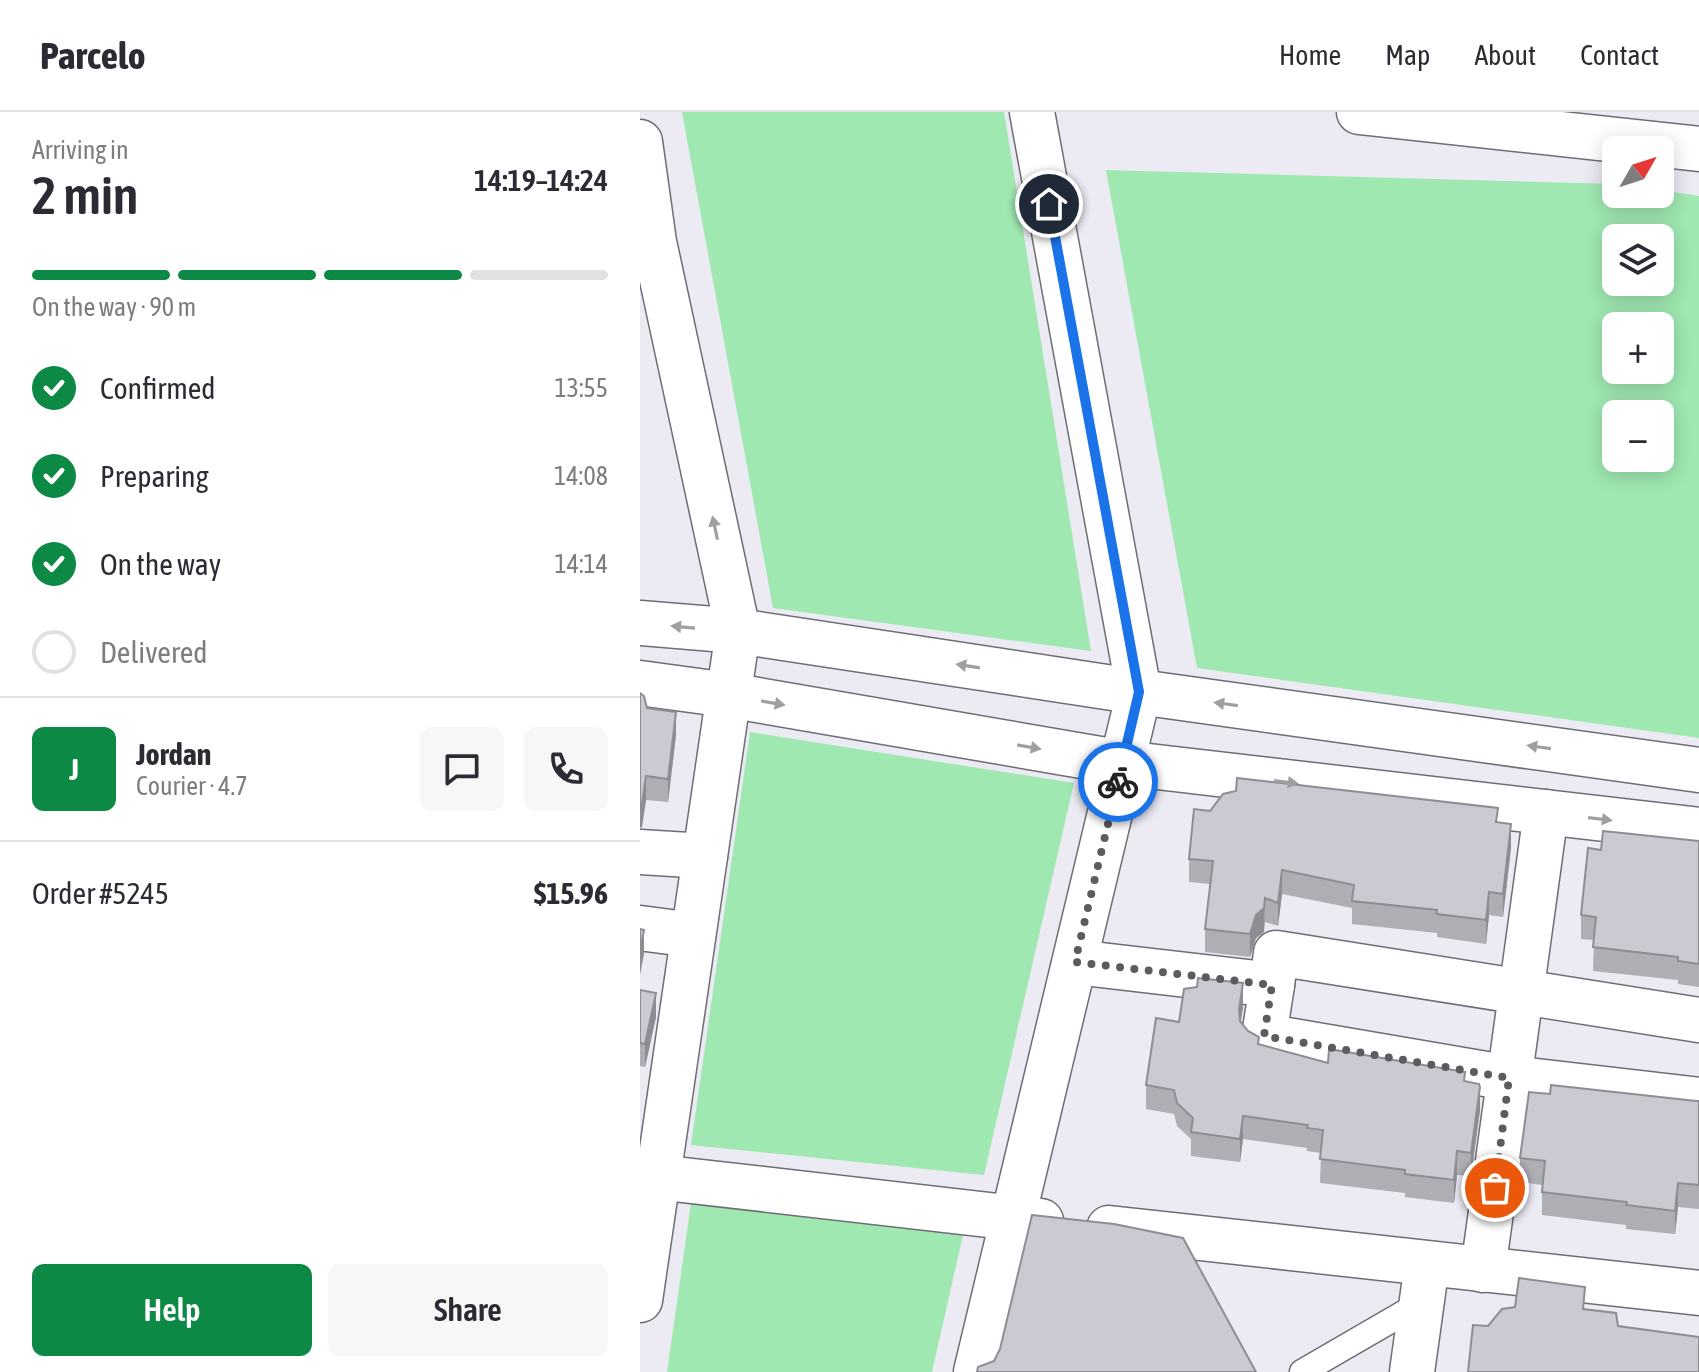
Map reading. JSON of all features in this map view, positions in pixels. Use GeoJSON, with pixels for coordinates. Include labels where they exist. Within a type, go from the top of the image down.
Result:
{"type":"FeatureCollection","features":[{"type":"Feature","properties":{"kind":"street"},"geometry":{"type":"LineString","coordinates":[[976,1372],[1139,692],[1032,112]]}},
{"type":"Feature","properties":{"kind":"street"},"geometry":{"type":"LineString","coordinates":[[1359,112],[1699,149]]}},
{"type":"Feature","properties":{"kind":"street"},"geometry":{"type":"LineString","coordinates":[[640,142],[647,241],[738,631],[693,935],[649,1176],[640,1300]]}},
{"type":"Feature","properties":{"kind":"street"},"geometry":{"type":"LineString","coordinates":[[640,297],[647,241]]}},
{"type":"Feature","properties":{"kind":"street"},"geometry":{"type":"LineString","coordinates":[[640,623],[738,631],[1139,692],[1699,770]]}},
{"type":"Feature","properties":{"kind":"street"},"geometry":{"type":"LineString","coordinates":[[640,683],[728,695],[1123,763],[1699,830]]}},
{"type":"Feature","properties":{"kind":"street"},"geometry":{"type":"LineString","coordinates":[[1483,1270],[1546,812]]}},
{"type":"Feature","properties":{"kind":"street"},"geometry":{"type":"LineString","coordinates":[[640,852],[705,856]]}},
{"type":"Feature","properties":{"kind":"street"},"geometry":{"type":"LineString","coordinates":[[640,928],[693,935]]}},
{"type":"Feature","properties":{"kind":"street"},"geometry":{"type":"LineString","coordinates":[[1699,1020],[1276,953],[1264,1036],[1509,1078],[1699,1100]]}},
{"type":"Feature","properties":{"kind":"street"},"geometry":{"type":"LineString","coordinates":[[1075,962],[1272,985]]}},
{"type":"Feature","properties":{"kind":"street"},"geometry":{"type":"LineString","coordinates":[[649,1176],[1013,1218],[1424,1283],[1483,1270],[1699,1293]]}},
{"type":"Feature","properties":{"kind":"street"},"geometry":{"type":"LineString","coordinates":[[1412,1372],[1424,1283]]}},
{"type":"Feature","properties":{"kind":"lane"},"geometry":{"type":"LineString","coordinates":[[1302,1372],[1424,1283]]}},
{"type":"Feature","properties":{"kind":"green space"},"geometry":{"type":"Polygon","coordinates":[[[682,112],[1004,112],[1091,651],[773,608],[682,112]]]}},
{"type":"Feature","properties":{"kind":"green space"},"geometry":{"type":"Polygon","coordinates":[[[1106,170],[1602,184],[1602,208],[1674,208],[1674,192],[1699,196],[1699,738],[1197,668],[1106,170]]]}},
{"type":"Feature","properties":{"kind":"green space"},"geometry":{"type":"Polygon","coordinates":[[[750,732],[1074,783],[984,1175],[691,1145],[750,732]]]}},
{"type":"Feature","properties":{"kind":"green space"},"geometry":{"type":"Polygon","coordinates":[[[691,1203],[963,1235],[932,1372],[667,1372],[691,1203]]]}},
{"type":"Feature","properties":{"kind":"building"},"geometry":{"type":"Polygon","coordinates":[[[640,693],[647,708],[676,712],[668,779],[646,776],[642,804],[640,804],[640,693]]]}},
{"type":"Feature","properties":{"kind":"building"},"geometry":{"type":"Polygon","coordinates":[[[1237,778],[1498,808],[1496,822],[1511,824],[1503,894],[1489,892],[1486,920],[1437,914],[1437,910],[1352,901],[1354,885],[1282,870],[1278,903],[1265,898],[1264,908],[1256,915],[1250,934],[1205,929],[1213,861],[1189,859],[1194,809],[1210,811],[1223,794],[1236,791],[1237,778]]]}},
{"type":"Feature","properties":{"kind":"building"},"geometry":{"type":"Polygon","coordinates":[[[1603,831],[1699,841],[1699,964],[1678,961],[1678,957],[1593,947],[1596,917],[1581,915],[1588,848],[1601,850],[1603,831]]]}},
{"type":"Feature","properties":{"kind":"building"},"geometry":{"type":"Polygon","coordinates":[[[640,929],[644,930],[640,951],[640,929]]]}},
{"type":"Feature","properties":{"kind":"building"},"geometry":{"type":"Polygon","coordinates":[[[1198,978],[1243,983],[1240,1021],[1248,1031],[1259,1037],[1258,1044],[1328,1063],[1329,1049],[1465,1072],[1464,1081],[1479,1084],[1480,1087],[1471,1153],[1457,1151],[1454,1180],[1320,1159],[1323,1130],[1307,1128],[1308,1125],[1243,1116],[1240,1139],[1191,1132],[1193,1118],[1177,1103],[1174,1090],[1146,1085],[1156,1018],[1179,1022],[1184,989],[1197,987],[1198,978]]]}},
{"type":"Feature","properties":{"kind":"building"},"geometry":{"type":"Polygon","coordinates":[[[640,990],[656,993],[645,1044],[640,1043],[640,990]]]}},
{"type":"Feature","properties":{"kind":"building"},"geometry":{"type":"Polygon","coordinates":[[[1551,1085],[1699,1101],[1699,1185],[1678,1183],[1675,1211],[1542,1192],[1545,1161],[1520,1158],[1529,1092],[1550,1094],[1551,1085]]]}},
{"type":"Feature","properties":{"kind":"building"},"geometry":{"type":"Polygon","coordinates":[[[1032,1215],[1114,1224],[1183,1238],[1256,1372],[977,1372],[978,1367],[994,1361],[1000,1349],[1032,1215]]]}},
{"type":"Feature","properties":{"kind":"building"},"geometry":{"type":"Polygon","coordinates":[[[1519,1278],[1585,1287],[1583,1309],[1616,1313],[1618,1326],[1699,1337],[1699,1372],[1468,1372],[1473,1325],[1488,1326],[1502,1309],[1515,1307],[1519,1278]]]}},
{"type":"Feature","properties":{"kind":"way so far"},"geometry":{"type":"LineString","coordinates":[[1118,782],[1075,962],[1272,985],[1264,1036],[1509,1078],[1495,1188]]}},
{"type":"Feature","properties":{"kind":"route"},"geometry":{"type":"LineString","coordinates":[[1049,204],[1139,692],[1118,782]]}}]}
